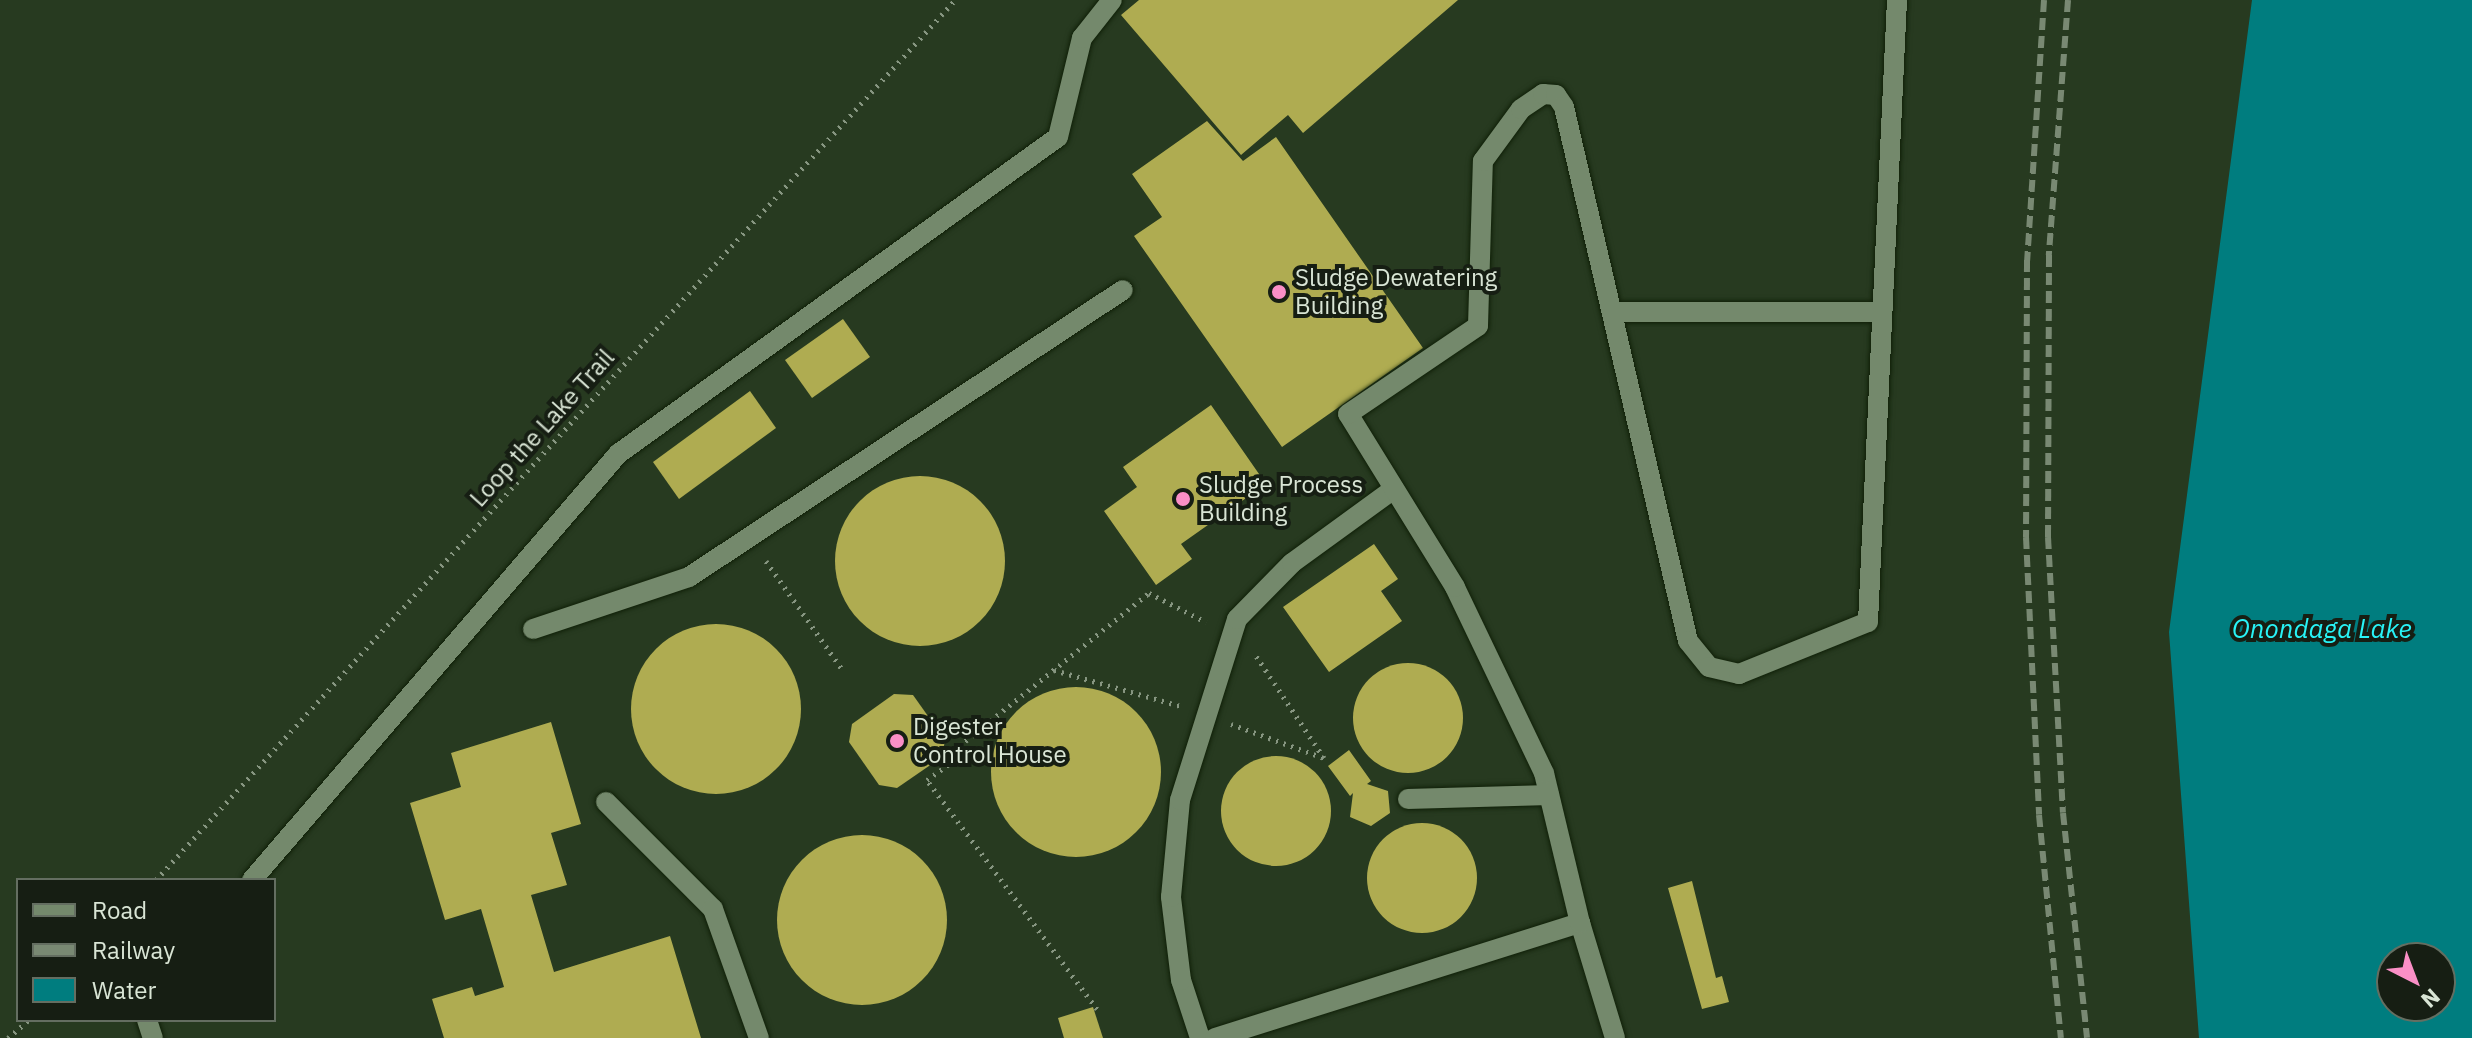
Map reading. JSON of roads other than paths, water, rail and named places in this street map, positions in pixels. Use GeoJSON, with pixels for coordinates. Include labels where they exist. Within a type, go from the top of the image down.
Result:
{"type":"FeatureCollection","features":[{"type":"Feature","properties":{"kind":"lane"},"geometry":{"type":"LineString","coordinates":[[254,878],[618,454],[1058,137],[1082,38],[1112,0]]}},
{"type":"Feature","properties":{"kind":"lane"},"geometry":{"type":"LineString","coordinates":[[1615,1038],[1580,923],[1544,773],[1455,587],[1348,414],[1478,326],[1483,161],[1521,109],[1543,94],[1556,95],[1564,107],[1688,641],[1709,667],[1739,674],[1868,622],[1897,0]]}},
{"type":"Feature","properties":{"kind":"lane"},"geometry":{"type":"LineString","coordinates":[[533,629],[689,577],[1123,290]]}},
{"type":"Feature","properties":{"kind":"lane"},"geometry":{"type":"LineString","coordinates":[[1612,312],[1882,312]]}},
{"type":"Feature","properties":{"kind":"lane"},"geometry":{"type":"LineString","coordinates":[[1200,1038],[1181,980],[1171,897],[1180,800],[1237,619],[1292,563],[1394,489]]}},
{"type":"Feature","properties":{"kind":"lane"},"geometry":{"type":"LineString","coordinates":[[1408,799],[1549,795]]}},
{"type":"Feature","properties":{"kind":"lane"},"geometry":{"type":"LineString","coordinates":[[606,802],[713,909],[759,1038]]}},
{"type":"Feature","properties":{"kind":"lane"},"geometry":{"type":"LineString","coordinates":[[1215,1038],[1580,923]]}},
{"type":"Feature","properties":{"kind":"water","name":"Onondaga Lake"},"geometry":{"type":"Polygon","coordinates":[[[2252,0],[2472,0],[2472,1038],[2199,1038],[2169,632],[2252,0]]]}},
{"type":"Feature","properties":{"kind":"railway"},"geometry":{"type":"LineString","coordinates":[[2044,0],[2027,260],[2026,537],[2039,815],[2061,1038]]}},
{"type":"Feature","properties":{"kind":"railway"},"geometry":{"type":"LineString","coordinates":[[2068,0],[2049,255],[2048,537],[2063,813],[2087,1038]]}},
{"type":"Feature","properties":{"kind":"place","name":"Sludge Dewatering Building"},"geometry":{"type":"Point","coordinates":[1279,292]}},
{"type":"Feature","properties":{"kind":"place","name":"Sludge Process Building"},"geometry":{"type":"Point","coordinates":[1183,499]}},
{"type":"Feature","properties":{"kind":"place","name":"Digester Control House"},"geometry":{"type":"Point","coordinates":[897,741]}}]}
